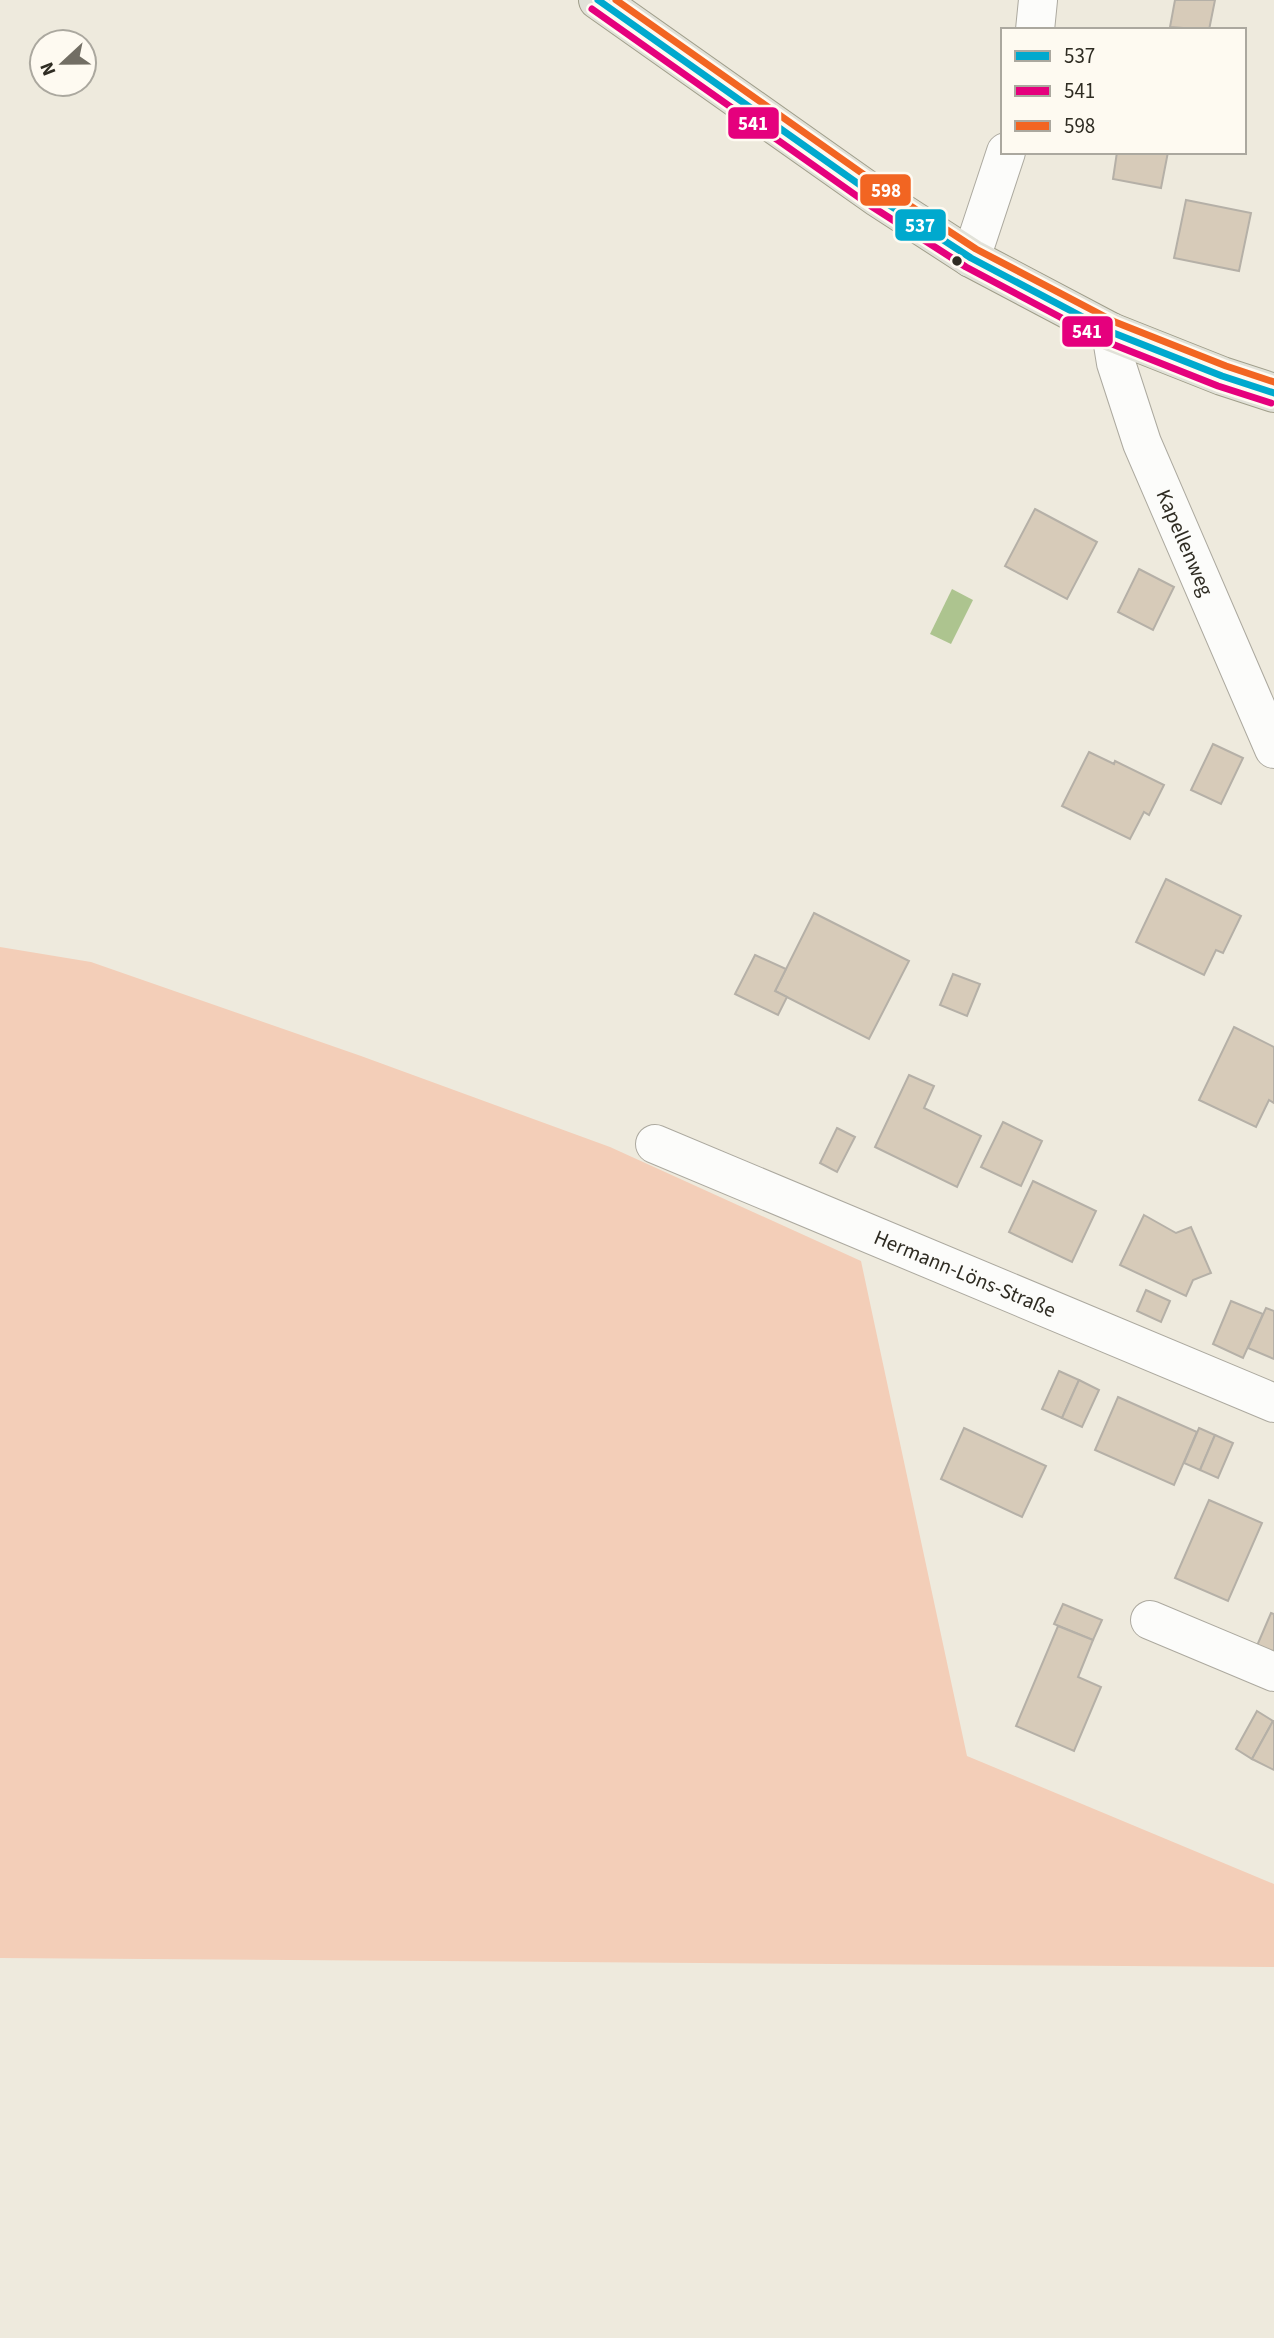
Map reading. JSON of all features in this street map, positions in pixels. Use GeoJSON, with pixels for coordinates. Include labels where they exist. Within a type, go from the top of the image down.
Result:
{"type":"FeatureCollection","features":[{"type":"Feature","properties":{"kind":"main road"},"geometry":{"type":"LineString","coordinates":[[598,0],[877,197],[971,258],[1111,332],[1222,376],[1274,393]]}},
{"type":"Feature","properties":{"kind":"street"},"geometry":{"type":"LineString","coordinates":[[1035,28],[1038,0]]}},
{"type":"Feature","properties":{"kind":"street"},"geometry":{"type":"LineString","coordinates":[[971,258],[1005,154]]}},
{"type":"Feature","properties":{"kind":"street","name":"Kapellenweg"},"geometry":{"type":"LineString","coordinates":[[1111,332],[1116,363],[1142,443],[1274,749]]}},
{"type":"Feature","properties":{"kind":"street","name":"Hermann-Löns-Straße"},"geometry":{"type":"LineString","coordinates":[[655,1143],[1274,1403]]}},
{"type":"Feature","properties":{"kind":"street"},"geometry":{"type":"LineString","coordinates":[[1150,1620],[1274,1672]]}},
{"type":"Feature","properties":{"kind":"shaded area"},"geometry":{"type":"Polygon","coordinates":[[[952,589],[973,600],[951,644],[930,634],[952,589]]]}},
{"type":"Feature","properties":{"kind":"shaded area"},"geometry":{"type":"Polygon","coordinates":[[[0,947],[91,962],[361,1056],[610,1147],[861,1261],[967,1756],[1274,1884],[1274,1967],[0,1958],[0,947]]]}},
{"type":"Feature","properties":{"kind":"building"},"geometry":{"type":"Polygon","coordinates":[[[1175,0],[1215,0],[1209,28],[1170,27],[1175,0]]]}},
{"type":"Feature","properties":{"kind":"building"},"geometry":{"type":"Polygon","coordinates":[[[1117,154],[1168,154],[1161,188],[1113,179],[1117,154]]]}},
{"type":"Feature","properties":{"kind":"building"},"geometry":{"type":"Polygon","coordinates":[[[1186,200],[1251,213],[1239,271],[1174,258],[1186,200]]]}},
{"type":"Feature","properties":{"kind":"building"},"geometry":{"type":"Polygon","coordinates":[[[1035,509],[1097,542],[1067,599],[1005,566],[1035,509]]]}},
{"type":"Feature","properties":{"kind":"building"},"geometry":{"type":"Polygon","coordinates":[[[1139,569],[1174,587],[1153,630],[1118,612],[1139,569]]]}},
{"type":"Feature","properties":{"kind":"building"},"geometry":{"type":"Polygon","coordinates":[[[1213,744],[1243,758],[1221,804],[1191,790],[1213,744]]]}},
{"type":"Feature","properties":{"kind":"building"},"geometry":{"type":"Polygon","coordinates":[[[1089,752],[1114,764],[1115,761],[1164,785],[1149,815],[1144,812],[1130,839],[1062,806],[1089,752]]]}},
{"type":"Feature","properties":{"kind":"building"},"geometry":{"type":"Polygon","coordinates":[[[1166,879],[1241,916],[1223,953],[1216,950],[1204,975],[1136,942],[1166,879]]]}},
{"type":"Feature","properties":{"kind":"building"},"geometry":{"type":"Polygon","coordinates":[[[814,913],[909,961],[869,1039],[775,991],[814,913]]]}},
{"type":"Feature","properties":{"kind":"building"},"geometry":{"type":"Polygon","coordinates":[[[755,955],[786,969],[775,991],[787,997],[778,1015],[735,994],[755,955]]]}},
{"type":"Feature","properties":{"kind":"building"},"geometry":{"type":"Polygon","coordinates":[[[953,974],[980,984],[967,1016],[940,1005],[953,974]]]}},
{"type":"Feature","properties":{"kind":"building"},"geometry":{"type":"Polygon","coordinates":[[[1234,1027],[1274,1047],[1274,1103],[1269,1100],[1256,1127],[1199,1100],[1234,1027]]]}},
{"type":"Feature","properties":{"kind":"building"},"geometry":{"type":"Polygon","coordinates":[[[909,1075],[934,1086],[924,1108],[981,1136],[957,1187],[875,1147],[909,1075]]]}},
{"type":"Feature","properties":{"kind":"building"},"geometry":{"type":"Polygon","coordinates":[[[1003,1122],[1042,1141],[1021,1186],[981,1167],[1003,1122]]]}},
{"type":"Feature","properties":{"kind":"building"},"geometry":{"type":"Polygon","coordinates":[[[837,1128],[855,1137],[837,1172],[820,1163],[837,1128]]]}},
{"type":"Feature","properties":{"kind":"building"},"geometry":{"type":"Polygon","coordinates":[[[1033,1181],[1096,1211],[1072,1262],[1009,1232],[1033,1181]]]}},
{"type":"Feature","properties":{"kind":"building"},"geometry":{"type":"Polygon","coordinates":[[[1144,1215],[1176,1233],[1191,1227],[1211,1273],[1193,1280],[1186,1296],[1120,1265],[1144,1215]]]}},
{"type":"Feature","properties":{"kind":"building"},"geometry":{"type":"Polygon","coordinates":[[[1146,1290],[1170,1301],[1161,1322],[1137,1311],[1146,1290]]]}},
{"type":"Feature","properties":{"kind":"building"},"geometry":{"type":"Polygon","coordinates":[[[1231,1301],[1263,1314],[1243,1358],[1213,1344],[1231,1301]]]}},
{"type":"Feature","properties":{"kind":"building"},"geometry":{"type":"Polygon","coordinates":[[[1266,1308],[1274,1311],[1274,1359],[1248,1348],[1266,1308]]]}},
{"type":"Feature","properties":{"kind":"building"},"geometry":{"type":"Polygon","coordinates":[[[1059,1371],[1079,1380],[1062,1418],[1042,1409],[1059,1371]]]}},
{"type":"Feature","properties":{"kind":"building"},"geometry":{"type":"Polygon","coordinates":[[[1079,1380],[1099,1390],[1082,1427],[1062,1418],[1079,1380]]]}},
{"type":"Feature","properties":{"kind":"building"},"geometry":{"type":"Polygon","coordinates":[[[1118,1397],[1197,1432],[1174,1485],[1095,1450],[1118,1397]]]}},
{"type":"Feature","properties":{"kind":"building"},"geometry":{"type":"Polygon","coordinates":[[[964,1428],[1046,1466],[1022,1517],[941,1479],[964,1428]]]}},
{"type":"Feature","properties":{"kind":"building"},"geometry":{"type":"Polygon","coordinates":[[[1199,1428],[1215,1435],[1200,1470],[1184,1463],[1199,1428]]]}},
{"type":"Feature","properties":{"kind":"building"},"geometry":{"type":"Polygon","coordinates":[[[1215,1435],[1233,1443],[1218,1478],[1200,1470],[1215,1435]]]}},
{"type":"Feature","properties":{"kind":"building"},"geometry":{"type":"Polygon","coordinates":[[[1209,1500],[1262,1523],[1228,1601],[1175,1578],[1209,1500]]]}},
{"type":"Feature","properties":{"kind":"building"},"geometry":{"type":"Polygon","coordinates":[[[1063,1604],[1102,1620],[1093,1640],[1054,1624],[1063,1604]]]}},
{"type":"Feature","properties":{"kind":"building"},"geometry":{"type":"Polygon","coordinates":[[[1271,1613],[1274,1614],[1274,1656],[1256,1648],[1271,1613]]]}},
{"type":"Feature","properties":{"kind":"building"},"geometry":{"type":"Polygon","coordinates":[[[1058,1626],[1093,1640],[1078,1677],[1101,1687],[1074,1751],[1016,1726],[1058,1626]]]}},
{"type":"Feature","properties":{"kind":"building"},"geometry":{"type":"Polygon","coordinates":[[[1257,1711],[1273,1721],[1252,1759],[1236,1749],[1257,1711]]]}},
{"type":"Feature","properties":{"kind":"building"},"geometry":{"type":"Polygon","coordinates":[[[1274,1721],[1274,1770],[1252,1759],[1274,1721]]]}},
{"type":"Feature","properties":{"kind":"transit line","name":"537"},"geometry":{"type":"LineString","coordinates":[[598,0],[877,197],[971,258],[1111,332],[1222,376],[1274,393]]}},
{"type":"Feature","properties":{"kind":"transit line","name":"598"},"geometry":{"type":"LineString","coordinates":[[616,0],[883,188],[976,249],[1115,322],[1274,382]]}},
{"type":"Feature","properties":{"kind":"transit line","name":"541"},"geometry":{"type":"LineString","coordinates":[[592,9],[871,206],[966,267],[1107,342],[1218,386],[1271,403]]}}]}
